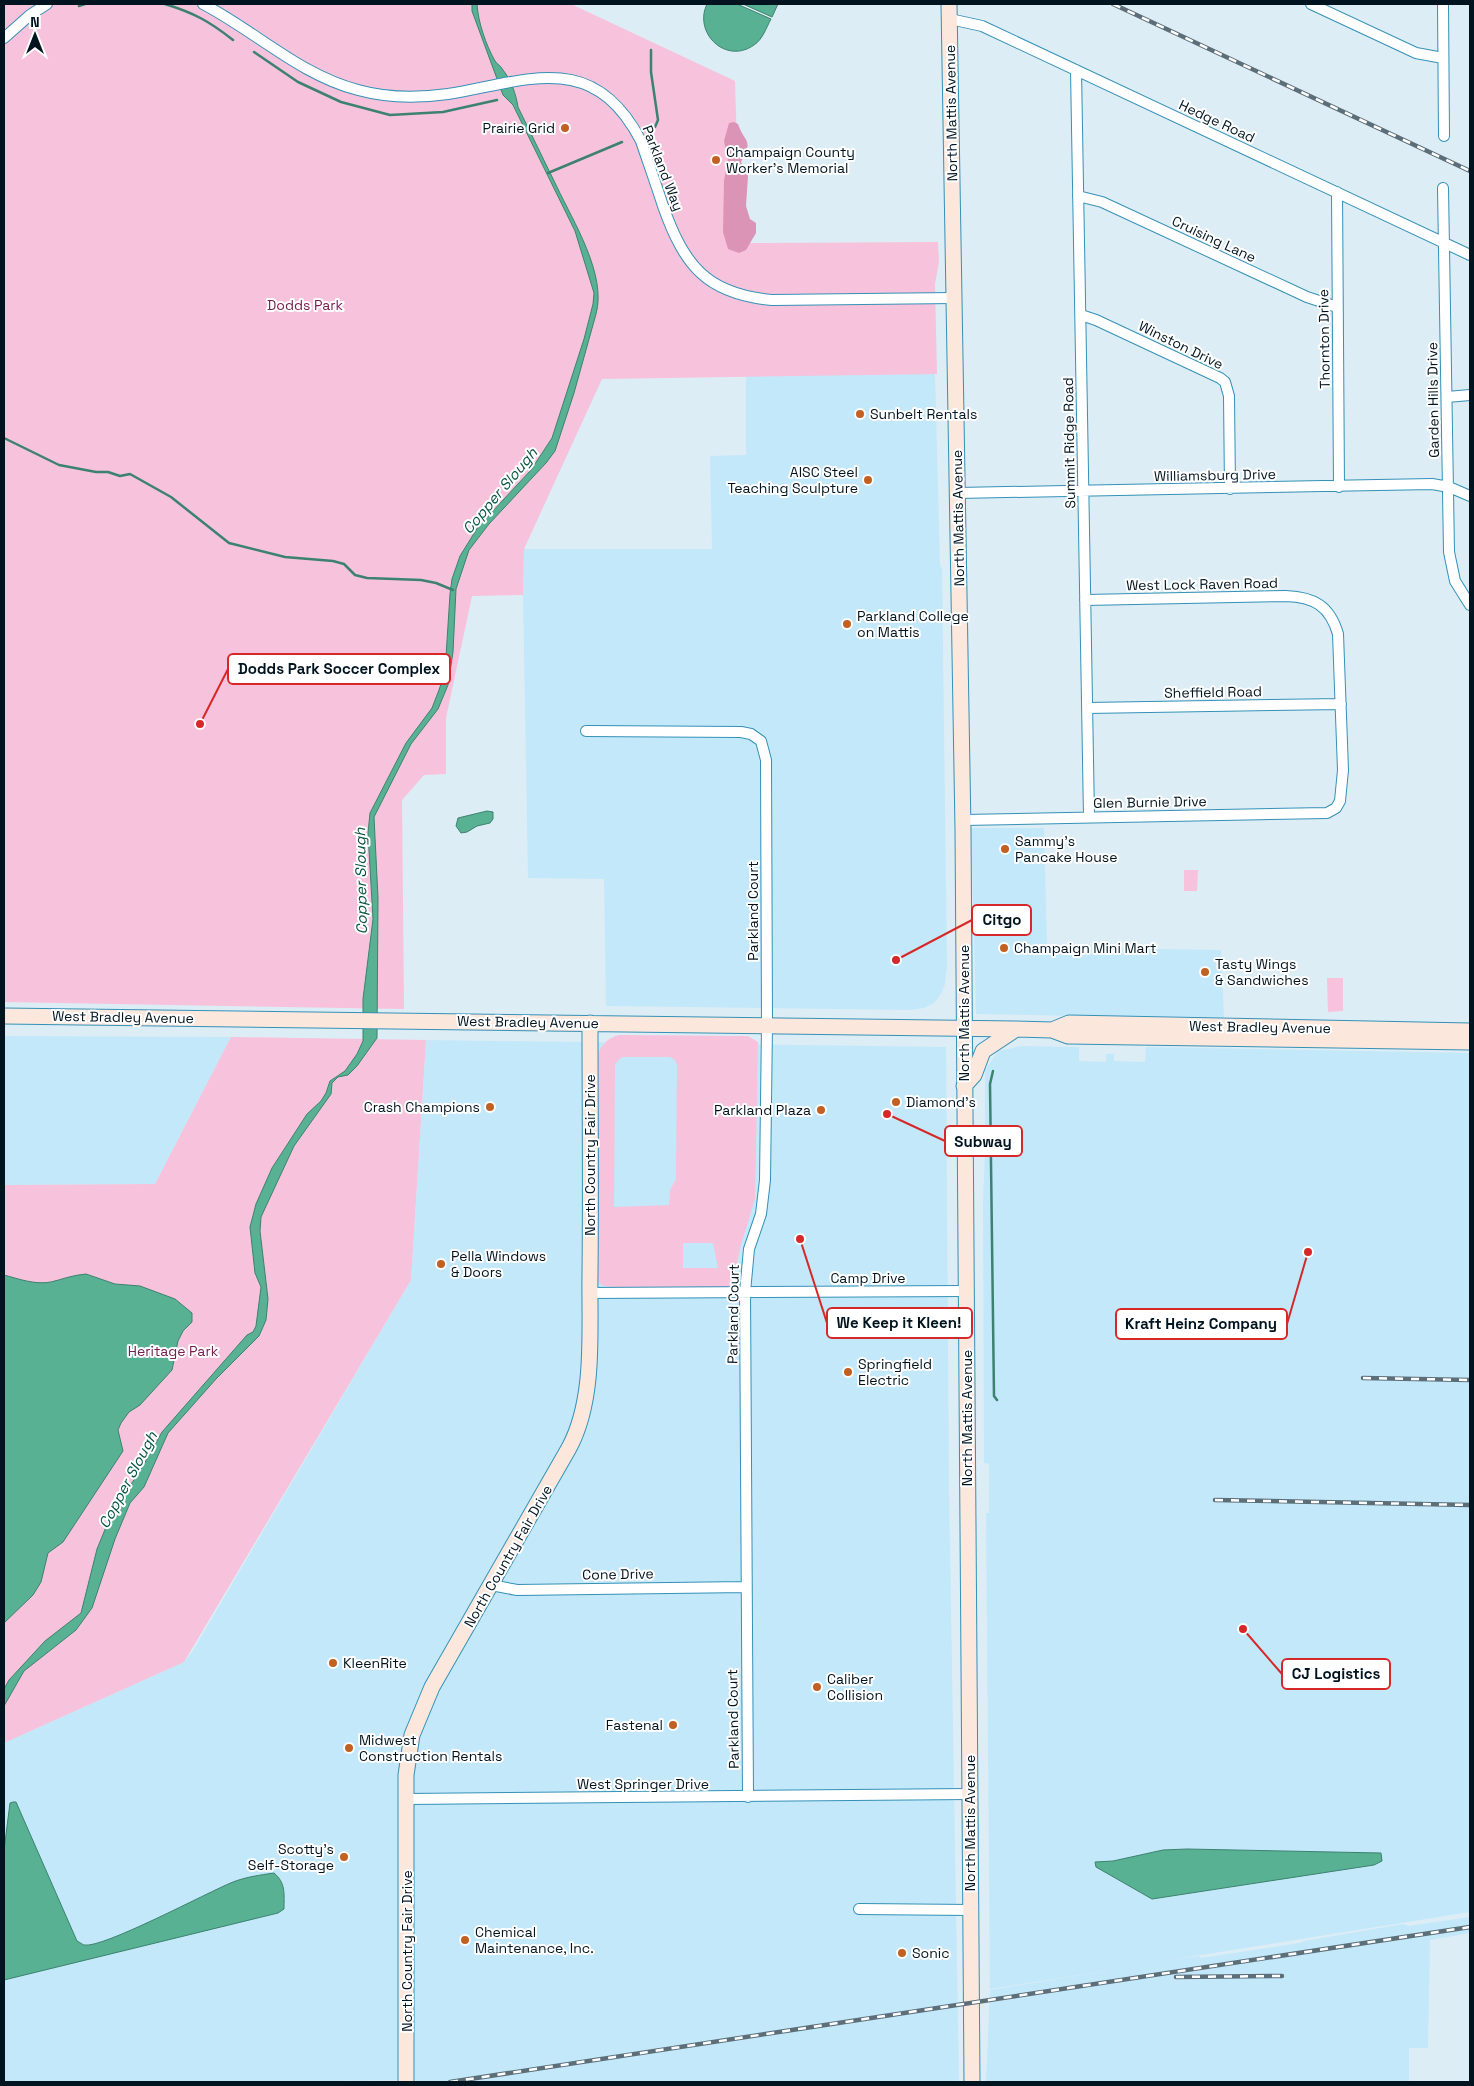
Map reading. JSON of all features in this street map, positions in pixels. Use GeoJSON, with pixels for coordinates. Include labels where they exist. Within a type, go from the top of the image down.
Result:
{"type":"FeatureCollection","features":[{"type":"Feature","properties":{"kind":"main road","name":"North Mattis Avenue"},"geometry":{"type":"LineString","coordinates":[[949,11],[963,820],[972,2082]]}},
{"type":"Feature","properties":{"kind":"main road","name":"West Bradley Avenue"},"geometry":{"type":"LineString","coordinates":[[4,1016],[964,1028],[1052,1030],[1068,1036],[1470,1042]]}},
{"type":"Feature","properties":{"kind":"main road","name":"North Country Fair Drive"},"geometry":{"type":"LineString","coordinates":[[406,2082],[406,1799],[409,1751],[421,1711],[432,1687],[553,1479],[578,1428],[588,1384],[592,1143],[590,1023]]}},
{"type":"Feature","properties":{"kind":"main road","name":"West Bradley Avenue"},"geometry":{"type":"LineString","coordinates":[[1052,1030],[1069,1023],[1470,1031]]}},
{"type":"Feature","properties":{"kind":"main road"},"geometry":{"type":"LineString","coordinates":[[964,1086],[974,1075],[983,1051],[1016,1029]]}},
{"type":"Feature","properties":{"kind":"street"},"geometry":{"type":"LineString","coordinates":[[4,38],[30,14],[47,4]]}},
{"type":"Feature","properties":{"kind":"street","name":"Parkland Way"},"geometry":{"type":"LineString","coordinates":[[203,4],[303,67],[322,77],[359,91],[406,97],[428,96],[541,77],[569,80],[599,92],[619,108],[641,141],[670,226],[685,257],[702,275],[728,291],[772,300],[954,298]]}},
{"type":"Feature","properties":{"kind":"street"},"geometry":{"type":"LineString","coordinates":[[1311,4],[1416,53],[1443,58]]}},
{"type":"Feature","properties":{"kind":"street"},"geometry":{"type":"LineString","coordinates":[[1443,4],[1444,136]]}},
{"type":"Feature","properties":{"kind":"street","name":"Hedge Road"},"geometry":{"type":"LineString","coordinates":[[949,11],[1470,255]]}},
{"type":"Feature","properties":{"kind":"street","name":"Summit Ridge Road"},"geometry":{"type":"LineString","coordinates":[[1076,70],[1088,817]]}},
{"type":"Feature","properties":{"kind":"street","name":"Garden Hills Drive"},"geometry":{"type":"LineString","coordinates":[[1443,188],[1449,552],[1451,568],[1459,588],[1470,605]]}},
{"type":"Feature","properties":{"kind":"street","name":"Thornton Drive"},"geometry":{"type":"LineString","coordinates":[[1337,192],[1339,487]]}},
{"type":"Feature","properties":{"kind":"street","name":"Cruising Lane"},"geometry":{"type":"LineString","coordinates":[[1078,196],[1102,202],[1307,297],[1338,307]]}},
{"type":"Feature","properties":{"kind":"street","name":"Winston Drive"},"geometry":{"type":"LineString","coordinates":[[1081,315],[1096,320],[1225,382],[1229,396],[1230,489]]}},
{"type":"Feature","properties":{"kind":"street"},"geometry":{"type":"LineString","coordinates":[[1447,397],[1470,395]]}},
{"type":"Feature","properties":{"kind":"street","name":"Williamsburg Drive"},"geometry":{"type":"LineString","coordinates":[[958,493],[1432,484],[1470,496]]}},
{"type":"Feature","properties":{"kind":"street","name":"West Lock Raven Road"},"geometry":{"type":"LineString","coordinates":[[1085,600],[1286,596],[1309,599],[1319,604],[1331,616],[1338,634],[1340,704]]}},
{"type":"Feature","properties":{"kind":"street","name":"Glen Burnie Drive"},"geometry":{"type":"LineString","coordinates":[[963,820],[1327,813],[1336,808],[1340,801],[1343,770],[1340,704]]}},
{"type":"Feature","properties":{"kind":"street","name":"Sheffield Road"},"geometry":{"type":"LineString","coordinates":[[1087,708],[1340,704]]}},
{"type":"Feature","properties":{"kind":"street","name":"Parkland Court"},"geometry":{"type":"LineString","coordinates":[[586,731],[741,732],[751,734],[761,741],[766,760],[767,1025],[763,1200],[749,1249],[745,1292],[748,1797]]}},
{"type":"Feature","properties":{"kind":"street","name":"Camp Drive"},"geometry":{"type":"LineString","coordinates":[[589,1293],[966,1291]]}},
{"type":"Feature","properties":{"kind":"street","name":"Cone Drive"},"geometry":{"type":"LineString","coordinates":[[492,1585],[517,1590],[746,1587]]}},
{"type":"Feature","properties":{"kind":"street","name":"West Springer Drive"},"geometry":{"type":"LineString","coordinates":[[406,1799],[970,1794]]}},
{"type":"Feature","properties":{"kind":"street"},"geometry":{"type":"LineString","coordinates":[[859,1909],[971,1910]]}},
{"type":"Feature","properties":{"kind":"shaded area"},"geometry":{"type":"Polygon","coordinates":[[[472,4],[477,4],[481,26],[489,48],[495,61],[511,83],[518,107],[587,249],[597,282],[598,299],[596,314],[574,393],[555,451],[489,524],[469,550],[456,589],[453,652],[448,685],[438,709],[411,744],[374,817],[378,898],[377,1038],[357,1066],[348,1075],[338,1077],[332,1083],[331,1094],[294,1146],[261,1217],[260,1231],[268,1299],[266,1320],[259,1336],[216,1379],[168,1433],[144,1487],[130,1503],[115,1539],[92,1608],[76,1630],[24,1671],[4,1706],[4,1689],[9,1680],[45,1641],[81,1613],[97,1549],[111,1515],[143,1466],[162,1432],[247,1335],[253,1332],[256,1326],[261,1287],[255,1273],[250,1227],[256,1204],[272,1168],[307,1114],[321,1101],[330,1081],[345,1071],[357,1054],[363,1041],[363,999],[373,919],[368,833],[370,813],[406,743],[432,708],[439,690],[445,672],[452,579],[460,556],[478,527],[531,470],[552,438],[584,339],[594,293],[575,231],[513,105],[503,95],[472,11],[472,4]]]}},
{"type":"Feature","properties":{"kind":"shaded area"},"geometry":{"type":"Polygon","coordinates":[[[707,4],[737,4],[771,19],[757,43],[743,50],[733,51],[715,43],[708,35],[704,25],[707,4]]]}},
{"type":"Feature","properties":{"kind":"shaded area"},"geometry":{"type":"Polygon","coordinates":[[[743,4],[778,4],[772,17],[743,4]]]}},
{"type":"Feature","properties":{"kind":"shaded area"},"geometry":{"type":"Polygon","coordinates":[[[734,122],[738,124],[748,145],[741,162],[748,176],[746,206],[750,219],[756,223],[756,233],[746,250],[739,253],[728,249],[723,232],[724,181],[728,159],[724,141],[729,123],[734,122]]]}},
{"type":"Feature","properties":{"kind":"shaded area"},"geometry":{"type":"Polygon","coordinates":[[[935,374],[940,564],[942,569],[947,966],[945,984],[941,994],[934,1003],[924,1008],[909,1010],[606,1006],[604,879],[528,878],[523,595],[524,549],[712,549],[710,456],[746,455],[746,376],[935,374]]]}},
{"type":"Feature","properties":{"kind":"shaded area"},"geometry":{"type":"Polygon","coordinates":[[[487,811],[493,812],[493,819],[490,823],[461,833],[456,826],[458,818],[487,811]]]}},
{"type":"Feature","properties":{"kind":"shaded area"},"geometry":{"type":"Polygon","coordinates":[[[971,828],[1044,828],[1047,947],[1221,950],[1224,1019],[976,1014],[971,828]]]}},
{"type":"Feature","properties":{"kind":"shaded area"},"geometry":{"type":"Polygon","coordinates":[[[4,1036],[231,1037],[155,1184],[4,1185],[4,1036]]]}},
{"type":"Feature","properties":{"kind":"shaded area"},"geometry":{"type":"Polygon","coordinates":[[[426,1040],[946,1047],[949,1490],[959,2082],[416,2082],[416,2080],[328,2082],[4,2082],[4,1743],[184,1662],[192,1652],[411,1280],[426,1040]]]}},
{"type":"Feature","properties":{"kind":"shaded area"},"geometry":{"type":"Polygon","coordinates":[[[1021,1046],[1079,1047],[1079,1061],[1106,1062],[1106,1054],[1114,1054],[1114,1061],[1145,1062],[1146,1047],[1470,1053],[1470,1912],[1176,1959],[1200,1956],[1201,1958],[1300,1943],[1403,1924],[1409,1926],[1470,1917],[1470,1933],[1430,1940],[1428,2048],[1409,2048],[1409,2082],[986,2082],[990,1990],[1120,1969],[990,1989],[986,1513],[989,1513],[989,1464],[984,1463],[983,1202],[985,1070],[998,1051],[1021,1046]]]}},
{"type":"Feature","properties":{"kind":"shaded area"},"geometry":{"type":"Polygon","coordinates":[[[86,1274],[115,1284],[140,1286],[175,1299],[192,1313],[192,1322],[183,1331],[178,1341],[172,1370],[140,1405],[129,1412],[121,1423],[118,1430],[123,1451],[63,1542],[48,1553],[41,1582],[33,1595],[4,1623],[4,1275],[45,1283],[86,1274]]]}},
{"type":"Feature","properties":{"kind":"shaded area"},"geometry":{"type":"Polygon","coordinates":[[[16,1802],[77,1941],[83,1945],[95,1944],[111,1938],[156,1919],[233,1882],[258,1875],[274,1873],[278,1877],[284,1889],[284,1909],[278,1913],[4,1980],[4,1850],[10,1803],[16,1802]]]}},
{"type":"Feature","properties":{"kind":"shaded area"},"geometry":{"type":"Polygon","coordinates":[[[1163,1850],[1381,1853],[1382,1861],[1374,1865],[1152,1899],[1096,1867],[1095,1862],[1113,1861],[1163,1850]]]}},
{"type":"Feature","properties":{"kind":"green space","name":"Dodds Park"},"geometry":{"type":"Polygon","coordinates":[[[4,4],[571,4],[735,81],[740,243],[938,242],[939,262],[935,284],[937,374],[602,379],[524,549],[523,595],[472,596],[446,718],[446,774],[424,775],[402,800],[404,1009],[4,1002],[4,4]]]}},
{"type":"Feature","properties":{"kind":"green space"},"geometry":{"type":"Polygon","coordinates":[[[1184,870],[1198,870],[1197,891],[1184,891],[1184,870]]]}},
{"type":"Feature","properties":{"kind":"green space"},"geometry":{"type":"Polygon","coordinates":[[[1327,978],[1343,978],[1343,1011],[1328,1012],[1327,978]]]}},
{"type":"Feature","properties":{"kind":"green space"},"geometry":{"type":"Polygon","coordinates":[[[619,1035],[748,1036],[758,1042],[755,1199],[741,1245],[732,1285],[727,1287],[615,1287],[603,1286],[596,1280],[598,1053],[606,1041],[619,1035]],[[622,1057],[615,1064],[614,1207],[669,1205],[670,1190],[676,1179],[677,1065],[675,1060],[670,1057],[622,1057]],[[683,1243],[683,1268],[718,1268],[713,1243],[683,1243]]]}},
{"type":"Feature","properties":{"kind":"green space","name":"Heritage Park"},"geometry":{"type":"Polygon","coordinates":[[[231,1037],[426,1040],[411,1280],[184,1662],[4,1743],[4,1185],[155,1184],[231,1037]]]}},
{"type":"Feature","properties":{"kind":"waterway"},"geometry":{"type":"LineString","coordinates":[[79,6],[85,4]]}},
{"type":"Feature","properties":{"kind":"waterway"},"geometry":{"type":"LineString","coordinates":[[165,4],[201,18],[233,40]]}},
{"type":"Feature","properties":{"kind":"waterway"},"geometry":{"type":"LineString","coordinates":[[651,50],[651,72],[658,120],[655,127]]}},
{"type":"Feature","properties":{"kind":"waterway"},"geometry":{"type":"LineString","coordinates":[[254,52],[298,82],[341,102],[390,115],[443,112],[497,100]]}},
{"type":"Feature","properties":{"kind":"waterway"},"geometry":{"type":"LineString","coordinates":[[548,173],[622,142]]}},
{"type":"Feature","properties":{"kind":"waterway"},"geometry":{"type":"LineString","coordinates":[[4,438],[59,465],[96,472],[108,472],[120,476],[130,474],[171,497],[229,543],[285,557],[333,561],[344,564],[355,575],[367,578],[421,580],[436,583],[453,590]]}},
{"type":"Feature","properties":{"kind":"waterway"},"geometry":{"type":"LineString","coordinates":[[993,1071],[990,1084],[994,1396],[997,1400]]}},
{"type":"Feature","properties":{"kind":"railway"},"geometry":{"type":"LineString","coordinates":[[1113,4],[1470,171]]}},
{"type":"Feature","properties":{"kind":"railway"},"geometry":{"type":"LineString","coordinates":[[1363,1378],[1470,1380]]}},
{"type":"Feature","properties":{"kind":"railway"},"geometry":{"type":"LineString","coordinates":[[1215,1500],[1470,1505]]}},
{"type":"Feature","properties":{"kind":"railway"},"geometry":{"type":"LineString","coordinates":[[450,2082],[1470,1927]]}},
{"type":"Feature","properties":{"kind":"railway"},"geometry":{"type":"LineString","coordinates":[[1176,1977],[1282,1976]]}},
{"type":"Feature","properties":{"kind":"place","name":"Prairie Grid"},"geometry":{"type":"Point","coordinates":[565,128]}},
{"type":"Feature","properties":{"kind":"place","name":"Champaign County Worker's Memorial"},"geometry":{"type":"Point","coordinates":[716,160]}},
{"type":"Feature","properties":{"kind":"place","name":"Sunbelt Rentals"},"geometry":{"type":"Point","coordinates":[860,414]}},
{"type":"Feature","properties":{"kind":"place","name":"AISC Steel Teaching Sculpture"},"geometry":{"type":"Point","coordinates":[868,480]}},
{"type":"Feature","properties":{"kind":"place","name":"Parkland College on Mattis"},"geometry":{"type":"Point","coordinates":[847,624]}},
{"type":"Feature","properties":{"kind":"place","name":"Dodds Park Soccer Complex"},"geometry":{"type":"Point","coordinates":[200,724]}},
{"type":"Feature","properties":{"kind":"place","name":"Sammy's Pancake House"},"geometry":{"type":"Point","coordinates":[1005,849]}},
{"type":"Feature","properties":{"kind":"place","name":"Champaign Mini Mart"},"geometry":{"type":"Point","coordinates":[1004,948]}},
{"type":"Feature","properties":{"kind":"place","name":"Citgo"},"geometry":{"type":"Point","coordinates":[896,960]}},
{"type":"Feature","properties":{"kind":"place","name":"Tasty Wings & Sandwiches"},"geometry":{"type":"Point","coordinates":[1205,972]}},
{"type":"Feature","properties":{"kind":"place","name":"Diamond's"},"geometry":{"type":"Point","coordinates":[896,1102]}},
{"type":"Feature","properties":{"kind":"place","name":"Crash Champions"},"geometry":{"type":"Point","coordinates":[490,1107]}},
{"type":"Feature","properties":{"kind":"place","name":"Parkland Plaza"},"geometry":{"type":"Point","coordinates":[821,1110]}},
{"type":"Feature","properties":{"kind":"place","name":"Subway"},"geometry":{"type":"Point","coordinates":[887,1114]}},
{"type":"Feature","properties":{"kind":"place","name":"We Keep it Kleen!"},"geometry":{"type":"Point","coordinates":[800,1239]}},
{"type":"Feature","properties":{"kind":"place","name":"Kraft Heinz Company"},"geometry":{"type":"Point","coordinates":[1308,1252]}},
{"type":"Feature","properties":{"kind":"place","name":"Pella Windows & Doors"},"geometry":{"type":"Point","coordinates":[441,1264]}},
{"type":"Feature","properties":{"kind":"place","name":"Springfield Electric"},"geometry":{"type":"Point","coordinates":[848,1372]}},
{"type":"Feature","properties":{"kind":"place","name":"CJ Logistics"},"geometry":{"type":"Point","coordinates":[1243,1629]}},
{"type":"Feature","properties":{"kind":"place","name":"KleenRite"},"geometry":{"type":"Point","coordinates":[333,1663]}},
{"type":"Feature","properties":{"kind":"place","name":"Caliber Collision"},"geometry":{"type":"Point","coordinates":[817,1687]}},
{"type":"Feature","properties":{"kind":"place","name":"Fastenal"},"geometry":{"type":"Point","coordinates":[673,1725]}},
{"type":"Feature","properties":{"kind":"place","name":"Midwest Construction Rentals"},"geometry":{"type":"Point","coordinates":[349,1748]}},
{"type":"Feature","properties":{"kind":"place","name":"Scotty's Self-Storage"},"geometry":{"type":"Point","coordinates":[344,1857]}},
{"type":"Feature","properties":{"kind":"place","name":"Chemical Maintenance, Inc."},"geometry":{"type":"Point","coordinates":[465,1940]}},
{"type":"Feature","properties":{"kind":"place","name":"Sonic"},"geometry":{"type":"Point","coordinates":[902,1953]}},
{"type":"Feature","properties":{"kind":"water label","name":"Copper Slough"},"geometry":{"type":"Point","coordinates":[500,491]}},
{"type":"Feature","properties":{"kind":"water label","name":"Copper Slough"},"geometry":{"type":"Point","coordinates":[361,881]}},
{"type":"Feature","properties":{"kind":"water label","name":"Copper Slough"},"geometry":{"type":"Point","coordinates":[128,1480]}}]}
